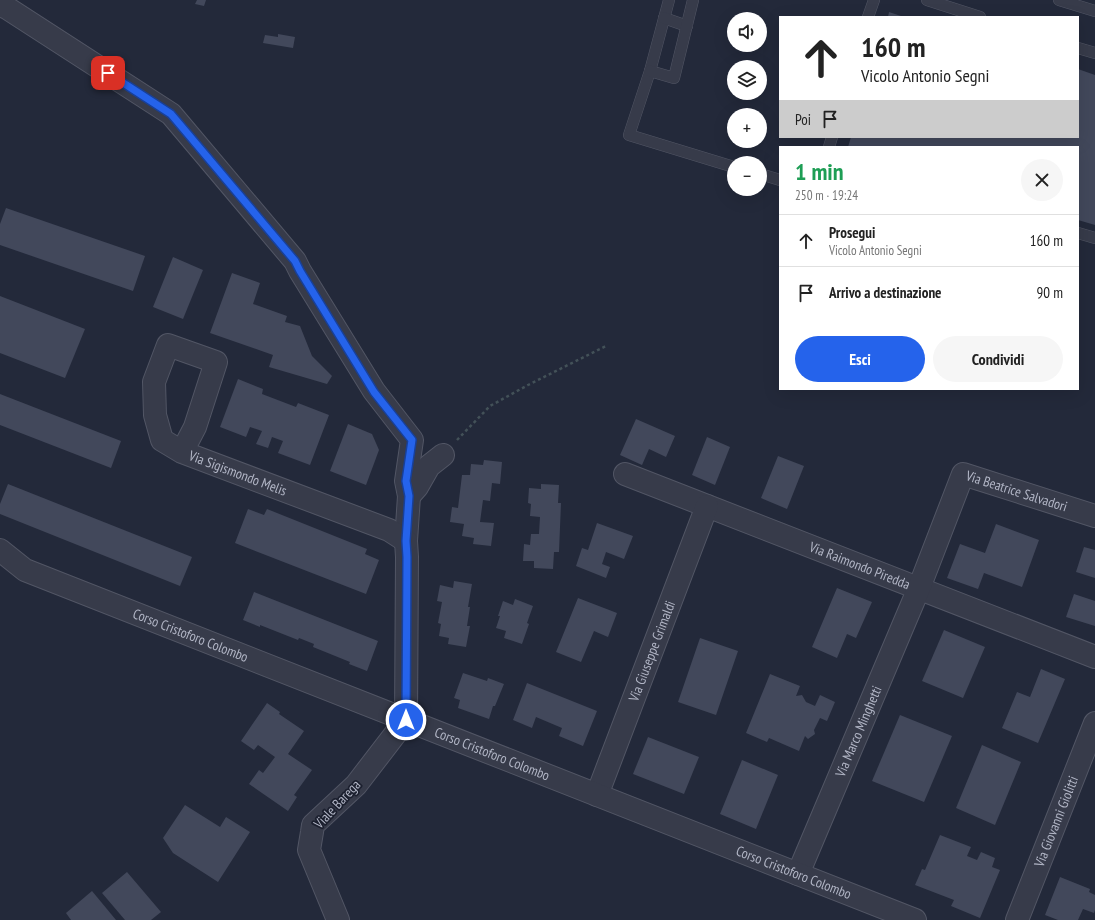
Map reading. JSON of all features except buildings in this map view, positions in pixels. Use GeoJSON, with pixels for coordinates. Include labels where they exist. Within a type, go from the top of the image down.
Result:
{"type":"FeatureCollection","features":[{"type":"Feature","properties":{"kind":"street"},"geometry":{"type":"LineString","coordinates":[[0,5],[7,8],[171,114],[295,261],[374,392],[412,440],[406,481],[409,496],[406,541],[406,720]]}},
{"type":"Feature","properties":{"kind":"street","name":"Via Sigismondo Melis"},"geometry":{"type":"LineString","coordinates":[[182,452],[195,427],[216,362],[168,345],[154,382],[156,415],[162,440],[182,452],[389,530],[406,541]]}},
{"type":"Feature","properties":{"kind":"street"},"geometry":{"type":"LineString","coordinates":[[409,496],[417,487],[429,466],[442,455]]}},
{"type":"Feature","properties":{"kind":"street","name":"Via Raimondo Piredda"},"geometry":{"type":"LineString","coordinates":[[625,474],[1095,657]]}},
{"type":"Feature","properties":{"kind":"street","name":"Via Beatrice Salvadori"},"geometry":{"type":"LineString","coordinates":[[919,588],[963,474],[1095,516]]}},
{"type":"Feature","properties":{"kind":"street","name":"Via Giuseppe Grimaldi"},"geometry":{"type":"LineString","coordinates":[[597,795],[707,506]]}},
{"type":"Feature","properties":{"kind":"street","name":"Corso Cristoforo Colombo"},"geometry":{"type":"LineString","coordinates":[[0,550],[25,570],[914,920]]}},
{"type":"Feature","properties":{"kind":"street","name":"Corso Cristoforo Colombo"},"geometry":{"type":"LineString","coordinates":[[0,569],[25,570]]}},
{"type":"Feature","properties":{"kind":"street","name":"Via Marco Minghetti"},"geometry":{"type":"LineString","coordinates":[[798,874],[919,588]]}},
{"type":"Feature","properties":{"kind":"street","name":"Viale Barega"},"geometry":{"type":"LineString","coordinates":[[338,920],[309,850],[313,825],[356,785],[406,720]]}},
{"type":"Feature","properties":{"kind":"street","name":"Via Giovanni Giolitti"},"geometry":{"type":"LineString","coordinates":[[1017,920],[1095,724]]}},
{"type":"Feature","properties":{"kind":"lane"},"geometry":{"type":"LineString","coordinates":[[669,0],[650,71],[629,135],[727,165]]}},
{"type":"Feature","properties":{"kind":"lane"},"geometry":{"type":"LineString","coordinates":[[650,71],[674,78],[693,0]]}},
{"type":"Feature","properties":{"kind":"lane"},"geometry":{"type":"LineString","coordinates":[[868,16],[874,0]]}},
{"type":"Feature","properties":{"kind":"lane"},"geometry":{"type":"LineString","coordinates":[[927,0],[977,16]]}},
{"type":"Feature","properties":{"kind":"lane"},"geometry":{"type":"LineString","coordinates":[[1059,0],[1095,11]]}},
{"type":"Feature","properties":{"kind":"lane"},"geometry":{"type":"LineString","coordinates":[[664,18],[687,26]]}},
{"type":"Feature","properties":{"kind":"lane"},"geometry":{"type":"LineString","coordinates":[[1079,48],[1095,53]]}},
{"type":"Feature","properties":{"kind":"lane"},"geometry":{"type":"LineString","coordinates":[[767,176],[779,180]]}},
{"type":"Feature","properties":{"kind":"lane"},"geometry":{"type":"LineString","coordinates":[[1079,233],[1095,238]]}},
{"type":"Feature","properties":{"kind":"path"},"geometry":{"type":"LineString","coordinates":[[442,455],[490,406],[606,346]]}},
{"type":"Feature","properties":{"kind":"route"},"geometry":{"type":"LineString","coordinates":[[108,73],[171,114],[295,261],[374,392],[412,440],[406,481],[409,496],[406,541],[406,720]]}}]}
